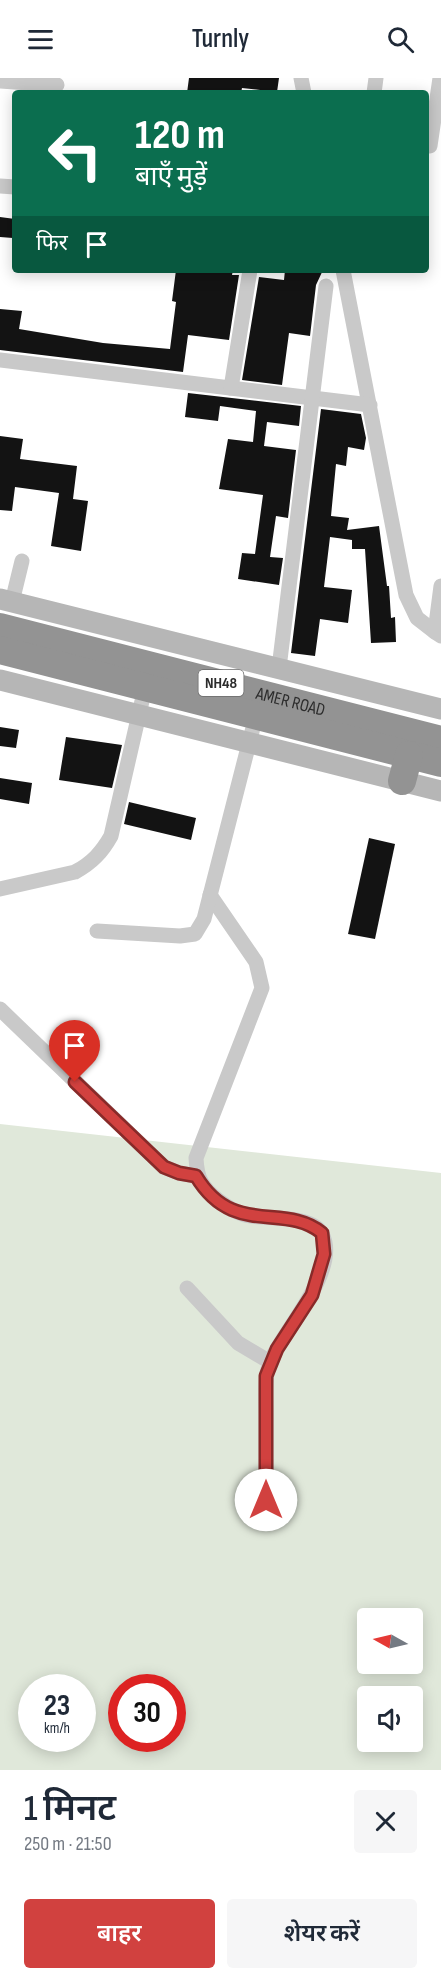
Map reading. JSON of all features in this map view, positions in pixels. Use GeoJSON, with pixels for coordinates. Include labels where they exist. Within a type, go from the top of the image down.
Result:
{"type":"FeatureCollection","features":[{"type":"Feature","properties":{"kind":"highway","name":"AMER ROAD"},"geometry":{"type":"LineString","coordinates":[[0,627],[441,740]]}},
{"type":"Feature","properties":{"kind":"highway","name":"AMER ROAD"},"geometry":{"type":"LineString","coordinates":[[0,650],[142,701],[406,768],[441,763]]}},
{"type":"Feature","properties":{"kind":"street"},"geometry":{"type":"LineString","coordinates":[[432,145],[440,78]]}},
{"type":"Feature","properties":{"kind":"street"},"geometry":{"type":"LineString","coordinates":[[0,81],[57,85]]}},
{"type":"Feature","properties":{"kind":"street"},"geometry":{"type":"LineString","coordinates":[[231,388],[250,273]]}},
{"type":"Feature","properties":{"kind":"street"},"geometry":{"type":"LineString","coordinates":[[345,273],[406,595],[417,618],[438,634]]}},
{"type":"Feature","properties":{"kind":"street"},"geometry":{"type":"LineString","coordinates":[[279,668],[326,286]]}},
{"type":"Feature","properties":{"kind":"street"},"geometry":{"type":"LineString","coordinates":[[0,360],[370,405]]}},
{"type":"Feature","properties":{"kind":"street"},"geometry":{"type":"LineString","coordinates":[[22,561],[6,600],[441,709]]}},
{"type":"Feature","properties":{"kind":"street"},"geometry":{"type":"LineString","coordinates":[[438,634],[441,586]]}},
{"type":"Feature","properties":{"kind":"street"},"geometry":{"type":"LineString","coordinates":[[0,680],[142,701],[111,837],[104,849],[86,866],[75,872],[0,889]]}},
{"type":"Feature","properties":{"kind":"street"},"geometry":{"type":"LineString","coordinates":[[96,931],[189,936],[195,934],[200,927],[210,895],[252,729]]}},
{"type":"Feature","properties":{"kind":"street"},"geometry":{"type":"LineString","coordinates":[[406,768],[441,790]]}},
{"type":"Feature","properties":{"kind":"street"},"geometry":{"type":"LineString","coordinates":[[210,895],[256,962],[262,988],[196,1158],[196,1176],[204,1188],[232,1210],[263,1218],[306,1221],[322,1233],[324,1254],[312,1295],[270,1362],[266,1376],[266,1521]]}},
{"type":"Feature","properties":{"kind":"street"},"geometry":{"type":"LineString","coordinates":[[0,1009],[164,1167],[196,1176]]}},
{"type":"Feature","properties":{"kind":"street"},"geometry":{"type":"LineString","coordinates":[[187,1288],[238,1342],[270,1362]]}},
{"type":"Feature","properties":{"kind":"shaded area"},"geometry":{"type":"Polygon","coordinates":[[[0,1124],[441,1173],[441,1770],[0,1770],[0,1124]]]}},
{"type":"Feature","properties":{"kind":"building"},"geometry":{"type":"Polygon","coordinates":[[[189,78],[279,78],[277,90],[242,88],[242,90],[187,90],[189,78]]]}},
{"type":"Feature","properties":{"kind":"building"},"geometry":{"type":"Polygon","coordinates":[[[0,217],[12,219],[12,238],[0,237],[0,217]]]}},
{"type":"Feature","properties":{"kind":"building"},"geometry":{"type":"Polygon","coordinates":[[[176,273],[239,275],[229,340],[188,335],[183,372],[0,350],[0,309],[22,311],[19,329],[103,343],[170,349],[176,302],[172,301],[176,273]]]}},
{"type":"Feature","properties":{"kind":"building"},"geometry":{"type":"Polygon","coordinates":[[[285,273],[322,273],[316,285],[310,336],[289,333],[282,385],[242,380],[259,277],[284,280],[285,273]]]}},
{"type":"Feature","properties":{"kind":"building"},"geometry":{"type":"Polygon","coordinates":[[[188,393],[301,406],[299,426],[267,422],[264,446],[296,450],[288,518],[276,516],[270,557],[283,558],[279,585],[238,579],[242,553],[255,554],[263,495],[219,489],[228,439],[253,442],[256,411],[220,406],[218,421],[185,417],[188,393]]]}},
{"type":"Feature","properties":{"kind":"building"},"geometry":{"type":"Polygon","coordinates":[[[321,409],[361,414],[366,438],[364,450],[348,447],[346,466],[336,464],[331,516],[349,518],[347,530],[379,526],[387,586],[389,586],[391,618],[395,617],[396,642],[371,643],[365,549],[352,549],[352,540],[330,537],[324,587],[352,590],[348,623],[320,619],[315,656],[291,653],[321,409]]]}},
{"type":"Feature","properties":{"kind":"building"},"geometry":{"type":"Polygon","coordinates":[[[0,436],[23,439],[20,459],[77,466],[73,499],[88,501],[81,551],[51,546],[59,493],[15,487],[12,511],[0,510],[0,436]]]}},
{"type":"Feature","properties":{"kind":"building"},"geometry":{"type":"Polygon","coordinates":[[[0,727],[19,730],[16,748],[0,746],[0,727]]]}},
{"type":"Feature","properties":{"kind":"building"},"geometry":{"type":"Polygon","coordinates":[[[66,737],[122,745],[112,788],[59,780],[66,737]]]}},
{"type":"Feature","properties":{"kind":"building"},"geometry":{"type":"Polygon","coordinates":[[[0,778],[32,783],[29,804],[0,799],[0,778]]]}},
{"type":"Feature","properties":{"kind":"building"},"geometry":{"type":"Polygon","coordinates":[[[129,802],[196,818],[191,840],[124,824],[129,802]]]}},
{"type":"Feature","properties":{"kind":"building"},"geometry":{"type":"Polygon","coordinates":[[[369,838],[395,844],[375,939],[348,934],[369,838]]]}},
{"type":"Feature","properties":{"kind":"route"},"geometry":{"type":"LineString","coordinates":[[75,1082],[164,1167],[196,1176],[204,1188],[232,1210],[263,1218],[306,1221],[322,1233],[325,1243],[324,1254],[312,1295],[296,1324],[277,1349],[266,1376],[266,1500]]}}]}
